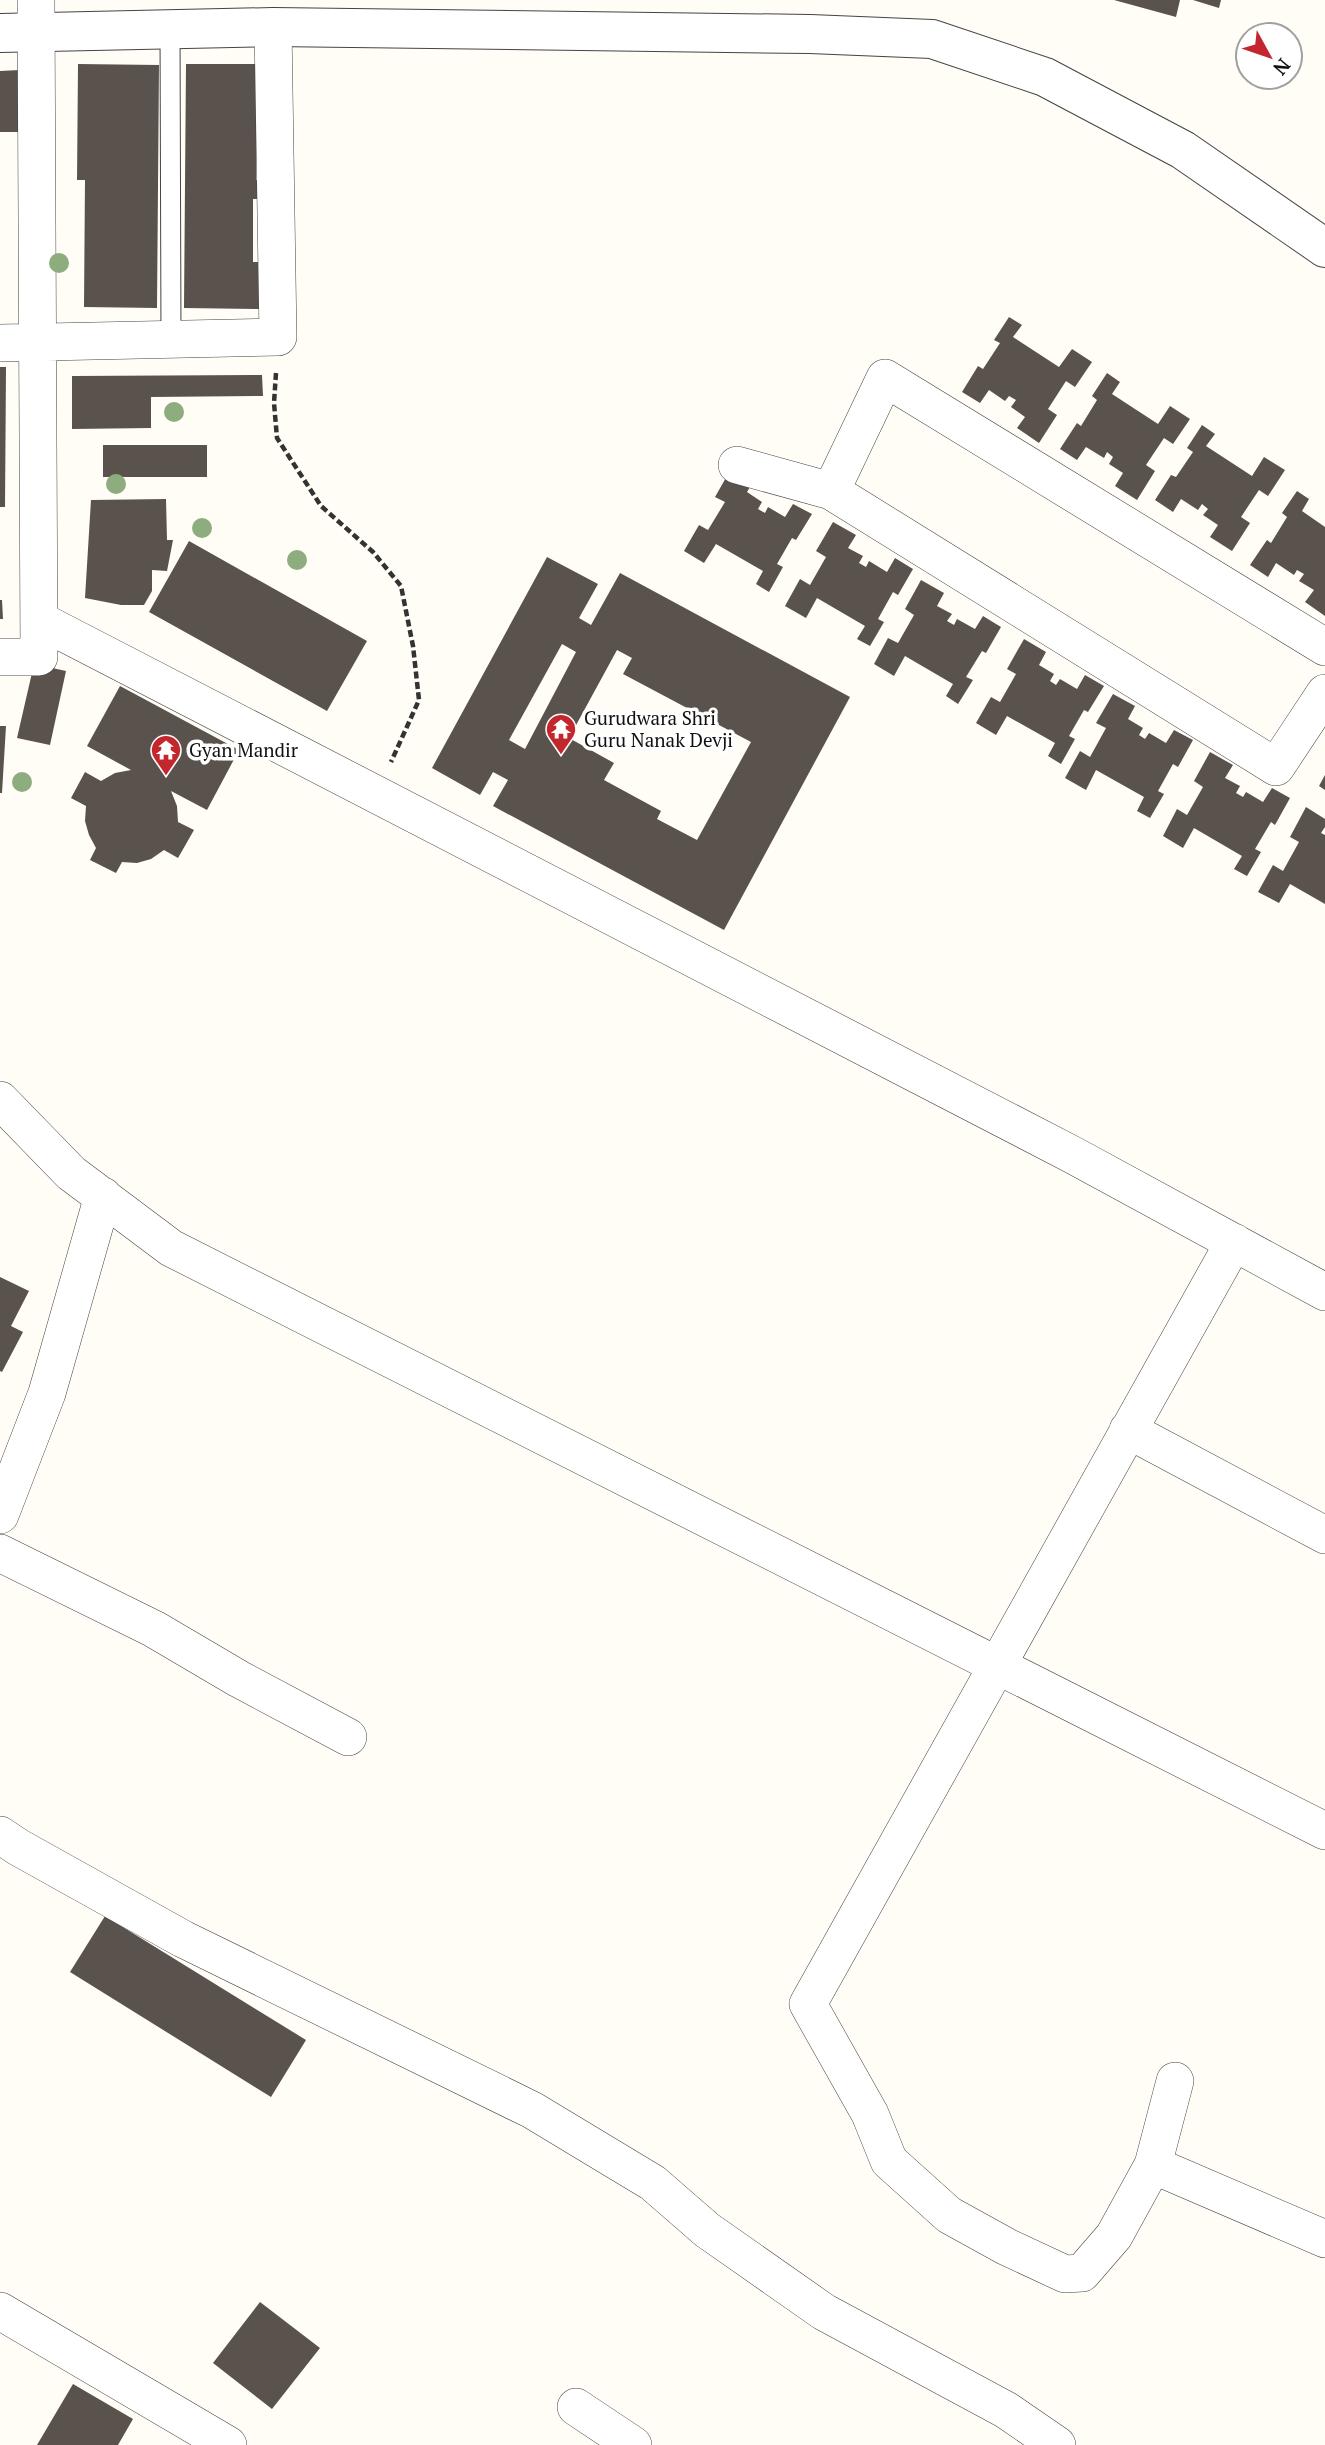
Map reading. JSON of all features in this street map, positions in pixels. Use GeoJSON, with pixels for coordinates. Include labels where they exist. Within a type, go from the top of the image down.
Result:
{"type":"FeatureCollection","features":[{"type":"Feature","properties":{"kind":"street"},"geometry":{"type":"LineString","coordinates":[[0,657],[39,657],[37,342],[24,22],[170,29],[273,27],[810,34],[932,39],[1045,77],[1183,150],[1325,248]]}},
{"type":"Feature","properties":{"kind":"street"},"geometry":{"type":"LineString","coordinates":[[0,343],[278,337],[273,27]]}},
{"type":"Feature","properties":{"kind":"street"},"geometry":{"type":"LineString","coordinates":[[831,491],[885,378],[1325,647]]}},
{"type":"Feature","properties":{"kind":"street"},"geometry":{"type":"LineString","coordinates":[[737,465],[831,491],[1276,767],[1325,693]]}},
{"type":"Feature","properties":{"kind":"street"},"geometry":{"type":"LineString","coordinates":[[39,620],[1073,1155],[1325,1292]]}},
{"type":"Feature","properties":{"kind":"street"},"geometry":{"type":"LineString","coordinates":[[0,1100],[71,1173],[172,1248],[1325,1832]]}},
{"type":"Feature","properties":{"kind":"street"},"geometry":{"type":"LineString","coordinates":[[0,1515],[47,1393],[103,1196]]}},
{"type":"Feature","properties":{"kind":"street"},"geometry":{"type":"LineString","coordinates":[[1175,2081],[1153,2165],[1114,2236],[1082,2273],[1065,2274],[1018,2253],[949,2215],[889,2161],[870,2114],[808,2004],[1234,1242]]}},
{"type":"Feature","properties":{"kind":"street"},"geometry":{"type":"LineString","coordinates":[[1128,1430],[1325,1535]]}},
{"type":"Feature","properties":{"kind":"street"},"geometry":{"type":"LineString","coordinates":[[0,1553],[154,1629],[239,1679],[348,1737]]}},
{"type":"Feature","properties":{"kind":"street"},"geometry":{"type":"LineString","coordinates":[[0,1835],[183,1939],[532,2110],[653,2183],[707,2230],[824,2312],[1006,2410],[1057,2445]]}},
{"type":"Feature","properties":{"kind":"street"},"geometry":{"type":"LineString","coordinates":[[1153,2165],[1325,2239]]}},
{"type":"Feature","properties":{"kind":"street"},"geometry":{"type":"LineString","coordinates":[[0,2311],[228,2445]]}},
{"type":"Feature","properties":{"kind":"street"},"geometry":{"type":"LineString","coordinates":[[576,2407],[633,2445]]}},
{"type":"Feature","properties":{"kind":"lane"},"geometry":{"type":"LineString","coordinates":[[170,29],[171,340]]}},
{"type":"Feature","properties":{"kind":"path"},"geometry":{"type":"LineString","coordinates":[[278,337],[274,402],[276,438],[321,506],[373,552],[401,586],[413,646],[419,700],[403,740],[374,794]]}},
{"type":"Feature","properties":{"kind":"building"},"geometry":{"type":"Polygon","coordinates":[[[1114,0],[1180,0],[1176,17],[1114,0]]]}},
{"type":"Feature","properties":{"kind":"building"},"geometry":{"type":"Polygon","coordinates":[[[1193,0],[1221,0],[1219,8],[1193,0]]]}},
{"type":"Feature","properties":{"kind":"building"},"geometry":{"type":"Polygon","coordinates":[[[78,64],[159,65],[157,308],[84,307],[85,180],[77,180],[78,64]]]}},
{"type":"Feature","properties":{"kind":"building"},"geometry":{"type":"Polygon","coordinates":[[[186,64],[257,64],[256,180],[262,181],[262,199],[253,199],[253,262],[260,262],[259,309],[184,308],[186,64]]]}},
{"type":"Feature","properties":{"kind":"building"},"geometry":{"type":"Polygon","coordinates":[[[20,70],[20,132],[0,132],[0,71],[20,70]]]}},
{"type":"Feature","properties":{"kind":"building"},"geometry":{"type":"Polygon","coordinates":[[[1009,317],[1022,325],[1013,337],[1059,367],[1072,349],[1092,362],[1075,387],[1066,381],[1048,409],[1057,415],[1039,443],[1017,428],[1025,417],[1011,407],[1016,400],[1009,396],[1005,401],[989,390],[980,403],[962,392],[978,366],[983,369],[1000,343],[994,340],[1009,317]]]}},
{"type":"Feature","properties":{"kind":"building"},"geometry":{"type":"Polygon","coordinates":[[[0,367],[6,367],[5,507],[0,507],[0,367]]]}},
{"type":"Feature","properties":{"kind":"building"},"geometry":{"type":"Polygon","coordinates":[[[1107,373],[1120,382],[1112,394],[1158,424],[1170,406],[1190,419],[1173,444],[1164,438],[1146,465],[1155,471],[1137,500],[1115,486],[1123,473],[1109,464],[1113,457],[1107,452],[1104,458],[1086,447],[1077,460],[1060,449],[1077,423],[1081,426],[1097,400],[1092,396],[1107,373]]]}},
{"type":"Feature","properties":{"kind":"building"},"geometry":{"type":"Polygon","coordinates":[[[262,375],[263,396],[151,397],[151,428],[72,429],[72,376],[262,375]]]}},
{"type":"Feature","properties":{"kind":"building"},"geometry":{"type":"Polygon","coordinates":[[[1202,425],[1215,434],[1206,446],[1252,476],[1264,457],[1285,470],[1268,496],[1259,490],[1241,517],[1250,523],[1232,551],[1210,537],[1218,525],[1203,515],[1208,509],[1202,504],[1198,510],[1181,499],[1173,512],[1155,500],[1171,475],[1176,477],[1193,452],[1187,448],[1202,425]]]}},
{"type":"Feature","properties":{"kind":"building"},"geometry":{"type":"Polygon","coordinates":[[[103,445],[207,445],[207,477],[103,477],[103,445]]]}},
{"type":"Feature","properties":{"kind":"building"},"geometry":{"type":"Polygon","coordinates":[[[732,467],[754,480],[747,492],[762,502],[758,509],[765,513],[768,507],[785,517],[793,504],[812,514],[796,540],[792,538],[777,564],[783,567],[769,592],[756,584],[763,571],[716,544],[704,563],[684,551],[699,525],[708,530],[725,502],[715,497],[732,467]]]}},
{"type":"Feature","properties":{"kind":"building"},"geometry":{"type":"Polygon","coordinates":[[[1297,491],[1309,499],[1302,511],[1325,527],[1325,616],[1305,602],[1314,590],[1299,581],[1304,574],[1297,570],[1294,575],[1276,563],[1268,577],[1250,565],[1267,540],[1271,543],[1287,517],[1282,513],[1297,491]]]}},
{"type":"Feature","properties":{"kind":"building"},"geometry":{"type":"Polygon","coordinates":[[[166,499],[167,540],[173,540],[167,571],[152,570],[152,591],[144,605],[121,605],[85,598],[91,500],[166,499]]]}},
{"type":"Feature","properties":{"kind":"building"},"geometry":{"type":"Polygon","coordinates":[[[833,522],[856,535],[848,548],[863,556],[859,563],[866,567],[869,561],[887,572],[895,558],[913,569],[898,595],[893,592],[878,619],[884,622],[870,646],[857,639],[865,626],[817,598],[806,618],[785,606],[800,579],[810,585],[826,557],[816,551],[833,522]]]}},
{"type":"Feature","properties":{"kind":"building"},"geometry":{"type":"Polygon","coordinates":[[[189,541],[367,641],[327,711],[149,612],[189,541]]]}},
{"type":"Feature","properties":{"kind":"building","name":"Gurudwara Shri Guru Nanak Devji"},"geometry":{"type":"Polygon","coordinates":[[[547,557],[598,584],[579,618],[591,625],[620,573],[850,697],[724,930],[493,806],[508,780],[493,772],[480,795],[432,768],[547,557]],[[562,644],[509,740],[525,749],[576,652],[562,644]],[[617,650],[569,738],[614,763],[604,780],[661,811],[657,819],[697,840],[751,742],[623,674],[632,658],[617,650]]]}},
{"type":"Feature","properties":{"kind":"building"},"geometry":{"type":"Polygon","coordinates":[[[921,580],[944,593],[937,606],[952,614],[947,621],[954,625],[957,619],[975,629],[983,616],[1001,627],[986,653],[982,651],[966,677],[973,680],[958,704],[946,696],[953,684],[905,656],[894,676],[874,664],[888,638],[898,643],[914,615],[905,609],[921,580]]]}},
{"type":"Feature","properties":{"kind":"building"},"geometry":{"type":"Polygon","coordinates":[[[2,600],[3,619],[0,619],[2,600]]]}},
{"type":"Feature","properties":{"kind":"building"},"geometry":{"type":"Polygon","coordinates":[[[1024,639],[1046,652],[1039,665],[1054,674],[1050,681],[1056,685],[1060,679],[1077,689],[1085,675],[1104,686],[1088,712],[1084,710],[1069,736],[1075,739],[1061,764],[1048,756],[1055,743],[1007,716],[996,735],[976,723],[991,697],[1000,702],[1016,674],[1007,669],[1024,639]]]}},
{"type":"Feature","properties":{"kind":"building"},"geometry":{"type":"Polygon","coordinates":[[[34,664],[66,671],[50,745],[17,738],[34,664]]]}},
{"type":"Feature","properties":{"kind":"building","name":"Gyan Mandir"},"geometry":{"type":"Polygon","coordinates":[[[120,686],[239,750],[207,810],[171,791],[177,806],[178,822],[194,830],[178,858],[164,850],[151,859],[137,863],[122,862],[116,873],[90,860],[96,848],[85,821],[86,806],[71,798],[85,772],[101,781],[115,773],[131,770],[87,746],[120,686]]]}},
{"type":"Feature","properties":{"kind":"building"},"geometry":{"type":"Polygon","coordinates":[[[1113,694],[1135,706],[1128,719],[1143,728],[1139,735],[1145,739],[1149,733],[1166,743],[1174,730],[1193,740],[1178,767],[1173,764],[1158,791],[1164,794],[1150,818],[1137,811],[1144,797],[1096,770],[1086,790],[1065,778],[1080,751],[1090,757],[1106,728],[1096,723],[1113,694]]]}},
{"type":"Feature","properties":{"kind":"building"},"geometry":{"type":"Polygon","coordinates":[[[0,726],[6,726],[2,793],[0,793],[0,726]]]}},
{"type":"Feature","properties":{"kind":"building"},"geometry":{"type":"Polygon","coordinates":[[[1210,752],[1233,765],[1225,778],[1240,786],[1236,793],[1243,797],[1246,792],[1263,802],[1272,788],[1290,798],[1275,825],[1271,822],[1255,849],[1261,852],[1247,876],[1234,869],[1242,856],[1194,828],[1183,848],[1163,836],[1177,809],[1187,815],[1203,787],[1194,781],[1210,752]]]}},
{"type":"Feature","properties":{"kind":"building"},"geometry":{"type":"Polygon","coordinates":[[[1325,775],[1325,790],[1319,786],[1325,775]]]}},
{"type":"Feature","properties":{"kind":"building"},"geometry":{"type":"Polygon","coordinates":[[[1306,807],[1325,819],[1325,827],[1321,833],[1325,835],[1325,904],[1290,884],[1279,903],[1258,892],[1273,865],[1283,871],[1299,842],[1290,837],[1306,807]]]}},
{"type":"Feature","properties":{"kind":"building"},"geometry":{"type":"Polygon","coordinates":[[[0,1277],[29,1291],[11,1326],[23,1332],[2,1372],[0,1371],[0,1277]]]}},
{"type":"Feature","properties":{"kind":"building"},"geometry":{"type":"Polygon","coordinates":[[[105,1916],[306,2040],[271,2097],[70,1972],[105,1916]]]}},
{"type":"Feature","properties":{"kind":"building"},"geometry":{"type":"Polygon","coordinates":[[[260,2302],[320,2348],[272,2409],[213,2363],[260,2302]]]}},
{"type":"Feature","properties":{"kind":"building"},"geometry":{"type":"Polygon","coordinates":[[[73,2384],[133,2419],[118,2445],[37,2445],[73,2384]]]}},
{"type":"Feature","properties":{"kind":"place","name":"Gurudwara Shri Guru Nanak Devji"},"geometry":{"type":"Point","coordinates":[561,756]}},
{"type":"Feature","properties":{"kind":"place","name":"Gyan Mandir"},"geometry":{"type":"Point","coordinates":[166,777]}}]}
